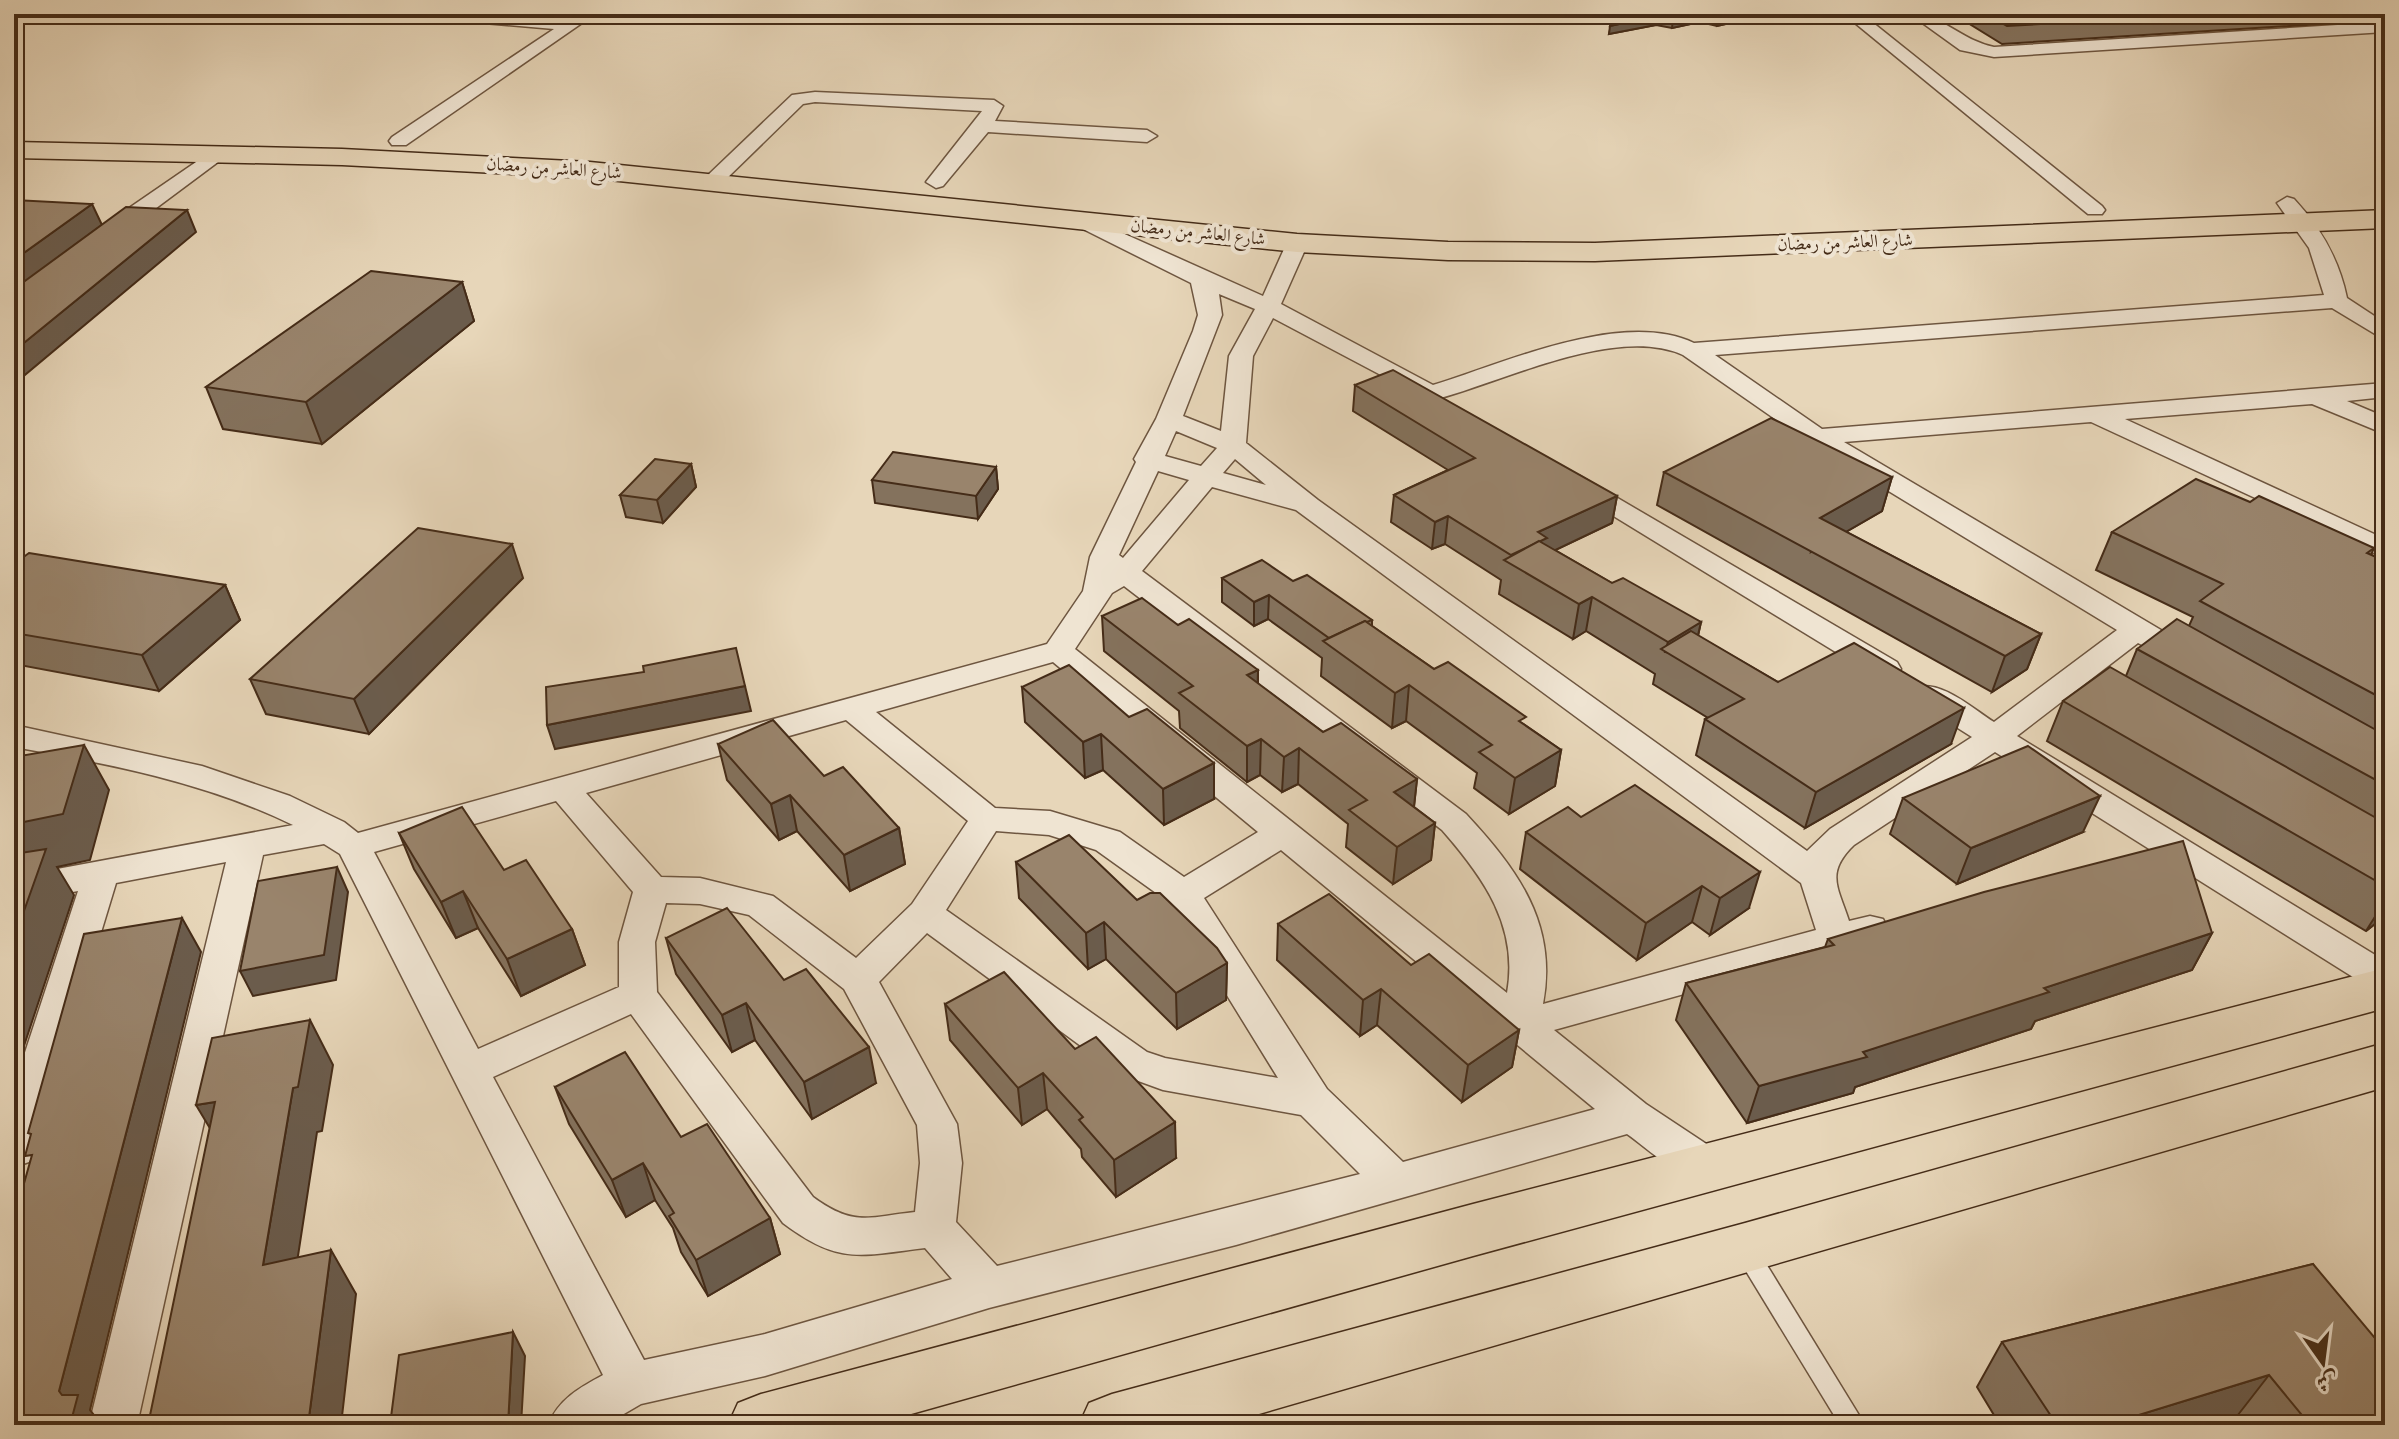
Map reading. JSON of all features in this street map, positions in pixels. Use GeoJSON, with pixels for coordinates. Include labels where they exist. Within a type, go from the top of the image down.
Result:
{"type":"FeatureCollection","features":[{"type":"Feature","properties":{"kind":"main road","name":"شارع العاشر من رمضان"},"geometry":{"type":"LineString","coordinates":[[14,133],[399,141],[723,170],[1080,220],[1297,243],[1448,251],[1595,252],[2297,213],[2385,198]]}},
{"type":"Feature","properties":{"kind":"main road","name":"شارع العاشر من رمضان"},"geometry":{"type":"LineString","coordinates":[[14,150],[723,170],[936,182],[1190,211],[1453,230],[1634,229],[2095,210],[2297,213],[2385,219]]}},
{"type":"Feature","properties":{"kind":"main road"},"geometry":{"type":"LineString","coordinates":[[761,1425],[1708,1167],[2385,988]]}},
{"type":"Feature","properties":{"kind":"main road"},"geometry":{"type":"LineString","coordinates":[[1112,1425],[1745,1249],[2385,1065]]}},
{"type":"Feature","properties":{"kind":"street"},"geometry":{"type":"LineString","coordinates":[[437,14],[570,25]]}},
{"type":"Feature","properties":{"kind":"street"},"geometry":{"type":"LineString","coordinates":[[399,141],[587,14]]}},
{"type":"Feature","properties":{"kind":"street"},"geometry":{"type":"LineString","coordinates":[[1852,14],[2095,210]]}},
{"type":"Feature","properties":{"kind":"street"},"geometry":{"type":"LineString","coordinates":[[1918,14],[1966,46],[1994,52],[2385,27]]}},
{"type":"Feature","properties":{"kind":"street"},"geometry":{"type":"LineString","coordinates":[[1958,14],[2025,19],[2103,14]]}},
{"type":"Feature","properties":{"kind":"street"},"geometry":{"type":"LineString","coordinates":[[2219,21],[2246,36]]}},
{"type":"Feature","properties":{"kind":"street"},"geometry":{"type":"LineString","coordinates":[[723,170],[791,102],[807,97],[994,106],[983,126],[936,182]]}},
{"type":"Feature","properties":{"kind":"street"},"geometry":{"type":"LineString","coordinates":[[983,126],[1147,136]]}},
{"type":"Feature","properties":{"kind":"street"},"geometry":{"type":"LineString","coordinates":[[94,244],[215,155]]}},
{"type":"Feature","properties":{"kind":"street"},"geometry":{"type":"LineString","coordinates":[[2297,213],[2326,255],[2336,301]]}},
{"type":"Feature","properties":{"kind":"street"},"geometry":{"type":"LineString","coordinates":[[97,216],[128,218]]}},
{"type":"Feature","properties":{"kind":"street"},"geometry":{"type":"LineString","coordinates":[[1080,220],[1200,279],[1268,306],[1457,410]]}},
{"type":"Feature","properties":{"kind":"street"},"geometry":{"type":"LineString","coordinates":[[14,890],[247,847],[342,838],[563,788],[1058,651],[1109,574],[1207,476],[1233,445],[1237,370],[1248,340],[1286,274],[1297,243]]}},
{"type":"Feature","properties":{"kind":"street"},"geometry":{"type":"LineString","coordinates":[[1109,574],[1147,459],[1169,419],[1210,315],[1207,292],[1200,279]]}},
{"type":"Feature","properties":{"kind":"street"},"geometry":{"type":"LineString","coordinates":[[1691,350],[2336,301],[2385,333]]}},
{"type":"Feature","properties":{"kind":"street"},"geometry":{"type":"LineString","coordinates":[[1430,394],[1610,342],[1663,339],[1691,350],[1817,437],[2219,677]]}},
{"type":"Feature","properties":{"kind":"street"},"geometry":{"type":"LineString","coordinates":[[1817,437],[2385,390]]}},
{"type":"Feature","properties":{"kind":"street"},"geometry":{"type":"LineString","coordinates":[[2315,396],[2385,426]]}},
{"type":"Feature","properties":{"kind":"street"},"geometry":{"type":"LineString","coordinates":[[2094,414],[2385,550]]}},
{"type":"Feature","properties":{"kind":"street"},"geometry":{"type":"LineString","coordinates":[[1169,419],[1233,445],[1308,506],[1817,876]]}},
{"type":"Feature","properties":{"kind":"street"},"geometry":{"type":"LineString","coordinates":[[1147,459],[1308,506]]}},
{"type":"Feature","properties":{"kind":"street"},"geometry":{"type":"LineString","coordinates":[[1553,468],[2169,843],[2385,979]]}},
{"type":"Feature","properties":{"kind":"street"},"geometry":{"type":"LineString","coordinates":[[1109,574],[1454,822],[1470,839],[1502,886],[1527,940],[1530,959],[1519,1025]]}},
{"type":"Feature","properties":{"kind":"street"},"geometry":{"type":"LineString","coordinates":[[1836,937],[1817,876],[1822,856],[1842,837],[1995,737],[2086,686],[2136,630]]}},
{"type":"Feature","properties":{"kind":"street"},"geometry":{"type":"LineString","coordinates":[[1058,651],[1632,1116],[1708,1167]]}},
{"type":"Feature","properties":{"kind":"street"},"geometry":{"type":"LineString","coordinates":[[851,708],[987,819],[1050,823],[1095,836],[1108,841],[1183,894],[1313,1101],[1394,1180]]}},
{"type":"Feature","properties":{"kind":"street"},"geometry":{"type":"LineString","coordinates":[[14,736],[161,766],[228,786],[342,838],[632,1384]]}},
{"type":"Feature","properties":{"kind":"street"},"geometry":{"type":"LineString","coordinates":[[563,788],[652,890],[700,891],[760,905],[858,979],[937,1124],[943,1149],[934,1228]]}},
{"type":"Feature","properties":{"kind":"street"},"geometry":{"type":"LineString","coordinates":[[858,979],[925,913],[987,819]]}},
{"type":"Feature","properties":{"kind":"street"},"geometry":{"type":"LineString","coordinates":[[1183,894],[1281,834]]}},
{"type":"Feature","properties":{"kind":"street"},"geometry":{"type":"LineString","coordinates":[[2125,857],[2169,843]]}},
{"type":"Feature","properties":{"kind":"street"},"geometry":{"type":"LineString","coordinates":[[113,1425],[247,847]]}},
{"type":"Feature","properties":{"kind":"street"},"geometry":{"type":"LineString","coordinates":[[14,1150],[24,1082],[101,874]]}},
{"type":"Feature","properties":{"kind":"street"},"geometry":{"type":"LineString","coordinates":[[652,890],[637,942],[638,995],[798,1210],[829,1233],[862,1237],[934,1228]]}},
{"type":"Feature","properties":{"kind":"street"},"geometry":{"type":"LineString","coordinates":[[925,913],[1133,1063],[1163,1074],[1313,1101]]}},
{"type":"Feature","properties":{"kind":"street"},"geometry":{"type":"LineString","coordinates":[[1519,1025],[1836,937],[1905,921]]}},
{"type":"Feature","properties":{"kind":"street"},"geometry":{"type":"LineString","coordinates":[[468,1071],[638,995]]}},
{"type":"Feature","properties":{"kind":"street"},"geometry":{"type":"LineString","coordinates":[[572,1425],[591,1407],[632,1384],[765,1355],[989,1288],[1236,1226],[1632,1116]]}},
{"type":"Feature","properties":{"kind":"street"},"geometry":{"type":"LineString","coordinates":[[934,1228],[989,1288]]}},
{"type":"Feature","properties":{"kind":"lane"},"geometry":{"type":"LineString","coordinates":[[1745,1249],[1853,1425]]}},
{"type":"Feature","properties":{"kind":"building"},"geometry":{"type":"Polygon","coordinates":[[[1614,14],[1701,14],[1673,19],[1657,16],[1610,26],[1614,14]]]}},
{"type":"Feature","properties":{"kind":"building"},"geometry":{"type":"Polygon","coordinates":[[[1702,14],[1733,14],[1718,17],[1702,14]]]}},
{"type":"Feature","properties":{"kind":"building"},"geometry":{"type":"Polygon","coordinates":[[[1986,14],[2215,14],[2007,26],[1986,14]]]}},
{"type":"Feature","properties":{"kind":"building"},"geometry":{"type":"Polygon","coordinates":[[[14,200],[92,204],[14,260],[14,200]]]}},
{"type":"Feature","properties":{"kind":"building"},"geometry":{"type":"Polygon","coordinates":[[[126,207],[187,210],[14,351],[14,289],[126,207]]]}},
{"type":"Feature","properties":{"kind":"building"},"geometry":{"type":"Polygon","coordinates":[[[371,271],[462,282],[306,402],[206,387],[371,271]]]}},
{"type":"Feature","properties":{"kind":"building"},"geometry":{"type":"Polygon","coordinates":[[[1393,370],[1617,496],[1538,532],[1547,538],[1511,555],[1448,516],[1435,522],[1394,495],[1475,458],[1355,385],[1393,370]]]}},
{"type":"Feature","properties":{"kind":"building"},"geometry":{"type":"Polygon","coordinates":[[[1771,418],[1892,477],[1820,518],[2041,634],[2005,656],[1664,472],[1771,418]]]}},
{"type":"Feature","properties":{"kind":"building"},"geometry":{"type":"Polygon","coordinates":[[[893,452],[996,467],[976,496],[872,480],[893,452]]]}},
{"type":"Feature","properties":{"kind":"building"},"geometry":{"type":"Polygon","coordinates":[[[655,459],[691,464],[657,500],[620,495],[655,459]]]}},
{"type":"Feature","properties":{"kind":"building"},"geometry":{"type":"Polygon","coordinates":[[[2196,479],[2250,502],[2259,496],[2374,548],[2367,553],[2385,561],[2385,700],[2200,601],[2223,584],[2112,532],[2196,479]]]}},
{"type":"Feature","properties":{"kind":"building"},"geometry":{"type":"Polygon","coordinates":[[[418,528],[512,544],[354,699],[250,679],[418,528]]]}},
{"type":"Feature","properties":{"kind":"building"},"geometry":{"type":"Polygon","coordinates":[[[1539,541],[1612,583],[1623,578],[1701,622],[1668,642],[1592,597],[1579,604],[1504,560],[1539,541]]]}},
{"type":"Feature","properties":{"kind":"building"},"geometry":{"type":"Polygon","coordinates":[[[29,553],[225,585],[142,655],[14,633],[14,564],[29,553]]]}},
{"type":"Feature","properties":{"kind":"building"},"geometry":{"type":"Polygon","coordinates":[[[1262,560],[1293,581],[1307,575],[1372,620],[1329,638],[1269,595],[1254,602],[1222,578],[1262,560]]]}},
{"type":"Feature","properties":{"kind":"building"},"geometry":{"type":"Polygon","coordinates":[[[1142,598],[1178,625],[1189,619],[1258,670],[1247,675],[1323,732],[1341,723],[1417,779],[1394,792],[1435,823],[1397,847],[1349,810],[1367,800],[1299,748],[1284,757],[1261,739],[1247,746],[1179,693],[1193,686],[1102,616],[1142,598]]]}},
{"type":"Feature","properties":{"kind":"building"},"geometry":{"type":"Polygon","coordinates":[[[2177,619],[2385,735],[2385,785],[2137,649],[2177,619]]]}},
{"type":"Feature","properties":{"kind":"building"},"geometry":{"type":"Polygon","coordinates":[[[1365,621],[1434,669],[1448,662],[1526,717],[1519,721],[1561,750],[1515,778],[1479,752],[1492,745],[1409,685],[1395,693],[1323,641],[1365,621]]]}},
{"type":"Feature","properties":{"kind":"building"},"geometry":{"type":"Polygon","coordinates":[[[1691,631],[1778,682],[1854,643],[1964,708],[1816,792],[1705,719],[1744,699],[1661,649],[1691,631]]]}},
{"type":"Feature","properties":{"kind":"building"},"geometry":{"type":"Polygon","coordinates":[[[736,648],[745,686],[547,725],[546,687],[644,672],[643,666],[736,648]]]}},
{"type":"Feature","properties":{"kind":"building"},"geometry":{"type":"Polygon","coordinates":[[[1069,665],[1129,717],[1147,709],[1214,763],[1163,789],[1101,734],[1083,742],[1022,687],[1069,665]]]}},
{"type":"Feature","properties":{"kind":"building"},"geometry":{"type":"Polygon","coordinates":[[[2110,667],[2385,823],[2385,886],[2063,701],[2110,667]]]}},
{"type":"Feature","properties":{"kind":"building"},"geometry":{"type":"Polygon","coordinates":[[[773,720],[824,776],[843,767],[899,828],[844,855],[790,795],[771,804],[718,744],[773,720]]]}},
{"type":"Feature","properties":{"kind":"building"},"geometry":{"type":"Polygon","coordinates":[[[84,745],[63,814],[14,824],[14,757],[84,745]]]}},
{"type":"Feature","properties":{"kind":"building"},"geometry":{"type":"Polygon","coordinates":[[[2028,746],[2100,796],[1971,848],[1903,798],[2028,746]]]}},
{"type":"Feature","properties":{"kind":"building"},"geometry":{"type":"Polygon","coordinates":[[[1635,785],[1760,872],[1720,898],[1702,886],[1646,923],[1526,832],[1568,807],[1581,817],[1635,785]]]}},
{"type":"Feature","properties":{"kind":"building"},"geometry":{"type":"Polygon","coordinates":[[[462,807],[504,870],[526,860],[572,929],[507,959],[463,891],[441,902],[399,833],[462,807]]]}},
{"type":"Feature","properties":{"kind":"building"},"geometry":{"type":"Polygon","coordinates":[[[1069,835],[1137,900],[1150,893],[1160,893],[1217,948],[1227,963],[1176,993],[1104,922],[1086,933],[1016,862],[1069,835]]]}},
{"type":"Feature","properties":{"kind":"building"},"geometry":{"type":"Polygon","coordinates":[[[2183,841],[2212,933],[2044,988],[2049,992],[1863,1052],[1867,1057],[1759,1086],[1686,983],[1834,945],[1828,939],[1984,892],[2183,841]]]}},
{"type":"Feature","properties":{"kind":"building"},"geometry":{"type":"Polygon","coordinates":[[[46,849],[14,939],[14,854],[46,849]]]}},
{"type":"Feature","properties":{"kind":"building"},"geometry":{"type":"Polygon","coordinates":[[[337,867],[324,955],[240,971],[258,881],[337,867]]]}},
{"type":"Feature","properties":{"kind":"building"},"geometry":{"type":"Polygon","coordinates":[[[1329,894],[1411,965],[1429,954],[1519,1030],[1468,1065],[1381,989],[1363,1000],[1278,924],[1329,894]]]}},
{"type":"Feature","properties":{"kind":"building"},"geometry":{"type":"Polygon","coordinates":[[[727,908],[784,980],[806,969],[869,1047],[804,1082],[746,1003],[722,1015],[666,938],[727,908]]]}},
{"type":"Feature","properties":{"kind":"building"},"geometry":{"type":"Polygon","coordinates":[[[182,918],[59,1391],[62,1395],[78,1395],[70,1425],[14,1425],[14,1219],[32,1155],[25,1156],[31,1134],[28,1133],[84,934],[182,918]]]}},
{"type":"Feature","properties":{"kind":"building"},"geometry":{"type":"Polygon","coordinates":[[[1004,972],[1075,1049],[1096,1037],[1175,1122],[1114,1160],[1079,1120],[1083,1117],[1043,1073],[1018,1088],[945,1004],[1004,972]]]}},
{"type":"Feature","properties":{"kind":"building"},"geometry":{"type":"Polygon","coordinates":[[[310,1020],[298,1087],[293,1088],[263,1265],[331,1250],[308,1425],[148,1425],[215,1102],[196,1105],[212,1038],[310,1020]]]}},
{"type":"Feature","properties":{"kind":"building"},"geometry":{"type":"Polygon","coordinates":[[[625,1052],[681,1137],[707,1124],[770,1218],[696,1260],[669,1216],[674,1213],[643,1163],[612,1180],[555,1087],[625,1052]]]}},
{"type":"Feature","properties":{"kind":"building"},"geometry":{"type":"Polygon","coordinates":[[[2313,1264],[2385,1350],[2385,1425],[2310,1425],[2269,1375],[2132,1417],[2137,1425],[2057,1425],[2002,1342],[2313,1264]]]}},
{"type":"Feature","properties":{"kind":"building"},"geometry":{"type":"Polygon","coordinates":[[[513,1332],[508,1425],[390,1425],[399,1355],[513,1332]]]}}]}
